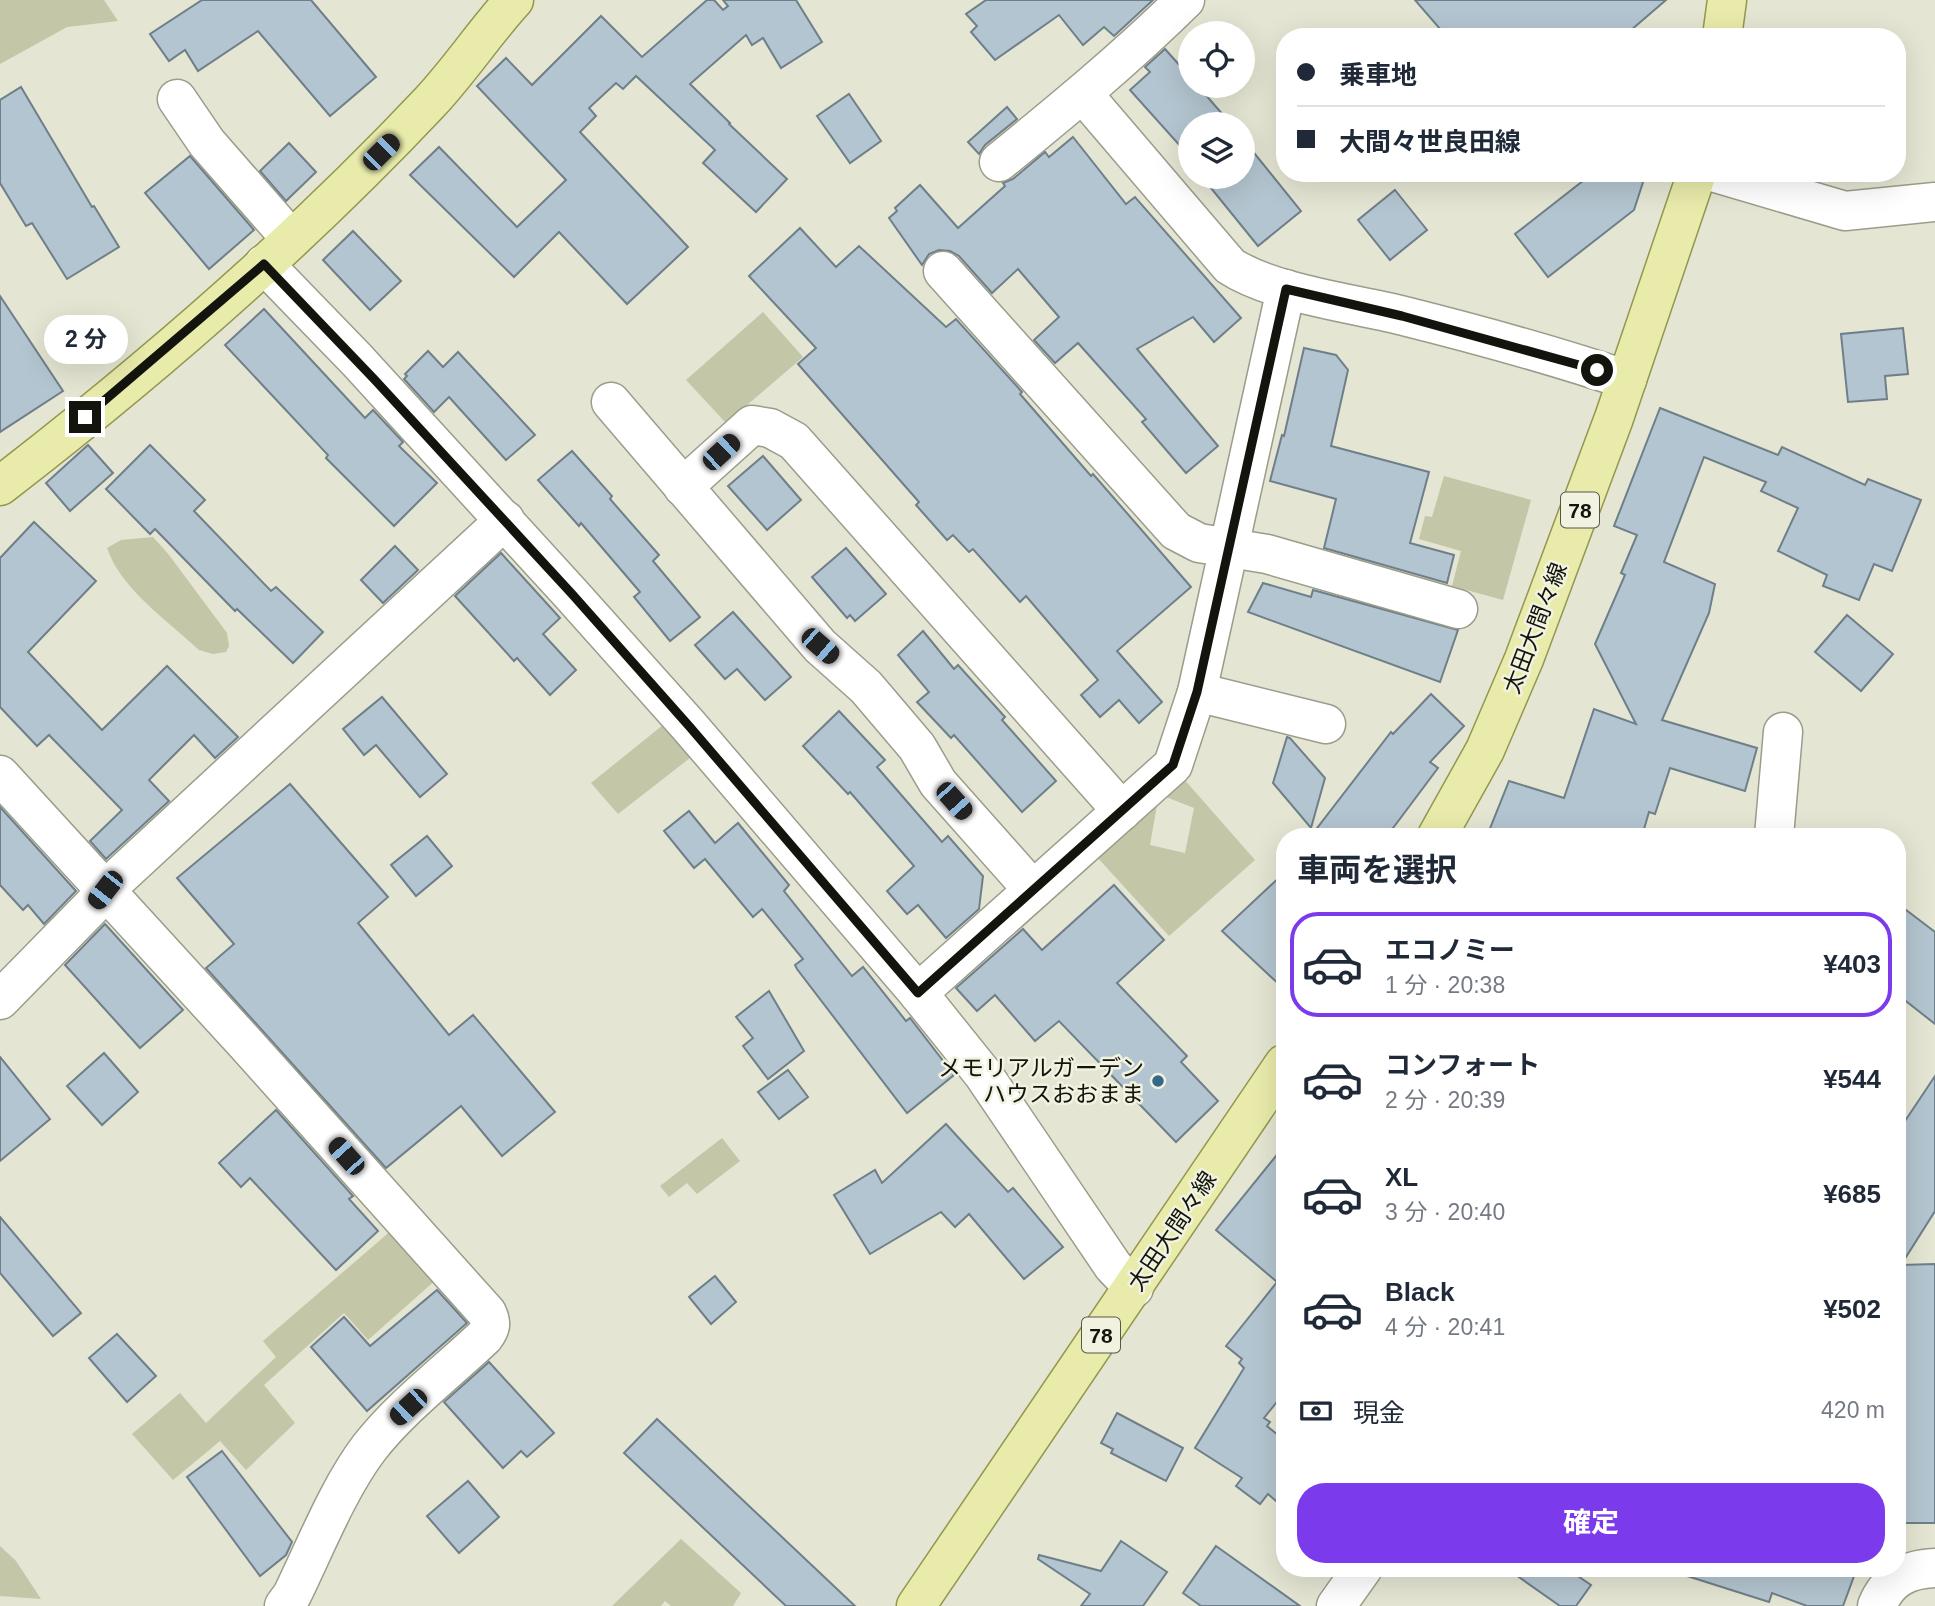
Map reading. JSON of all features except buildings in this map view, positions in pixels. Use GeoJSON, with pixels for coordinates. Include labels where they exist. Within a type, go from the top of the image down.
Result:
{"type":"FeatureCollection","features":[{"type":"Feature","properties":{"kind":"main road"},"geometry":{"type":"LineString","coordinates":[[0,486],[164,351],[278,251],[432,100],[514,0]]}},
{"type":"Feature","properties":{"kind":"main road"},"geometry":{"type":"LineString","coordinates":[[1723,28],[1727,0]]}},
{"type":"Feature","properties":{"kind":"main road","name":"太田大間々線"},"geometry":{"type":"LineString","coordinates":[[1442,828],[1469,783],[1501,717],[1628,380],[1694,182]]}},
{"type":"Feature","properties":{"kind":"main road","name":"太田大間々線"},"geometry":{"type":"LineString","coordinates":[[916,1606],[1276,1076]]}},
{"type":"Feature","properties":{"kind":"street"},"geometry":{"type":"LineString","coordinates":[[999,162],[1083,94],[1185,0]]}},
{"type":"Feature","properties":{"kind":"street"},"geometry":{"type":"LineString","coordinates":[[1083,94],[1230,266],[1244,275],[1286,289],[1402,316],[1628,380]]}},
{"type":"Feature","properties":{"kind":"street"},"geometry":{"type":"LineString","coordinates":[[177,99],[278,251],[505,520],[680,716],[918,993],[983,1074],[1112,1266],[1134,1288]]}},
{"type":"Feature","properties":{"kind":"street"},"geometry":{"type":"LineString","coordinates":[[1747,182],[1845,211],[1935,202]]}},
{"type":"Feature","properties":{"kind":"street"},"geometry":{"type":"LineString","coordinates":[[943,271],[1176,531],[1199,543],[1268,554],[1458,609]]}},
{"type":"Feature","properties":{"kind":"street"},"geometry":{"type":"LineString","coordinates":[[918,993],[1173,765],[1197,692],[1286,289]]}},
{"type":"Feature","properties":{"kind":"street"},"geometry":{"type":"LineString","coordinates":[[611,402],[820,646],[866,687],[918,747],[938,783],[1033,890]]}},
{"type":"Feature","properties":{"kind":"street"},"geometry":{"type":"LineString","coordinates":[[683,487],[752,425],[770,428],[794,441],[1122,811]]}},
{"type":"Feature","properties":{"kind":"street"},"geometry":{"type":"LineString","coordinates":[[0,1000],[105,890],[505,520]]}},
{"type":"Feature","properties":{"kind":"street"},"geometry":{"type":"LineString","coordinates":[[1197,692],[1326,724]]}},
{"type":"Feature","properties":{"kind":"street"},"geometry":{"type":"LineString","coordinates":[[1775,828],[1783,732]]}},
{"type":"Feature","properties":{"kind":"street"},"geometry":{"type":"LineString","coordinates":[[0,775],[247,1045],[487,1313],[491,1321],[490,1330],[484,1337],[370,1447],[354,1472],[284,1606]]}},
{"type":"Feature","properties":{"kind":"street"},"geometry":{"type":"LineString","coordinates":[[1906,1573],[1935,1568]]}},
{"type":"Feature","properties":{"kind":"street"},"geometry":{"type":"LineString","coordinates":[[1336,1606],[1357,1577]]}},
{"type":"Feature","properties":{"kind":"street"},"geometry":{"type":"LineString","coordinates":[[1877,1606],[1887,1587],[1899,1577]]}},
{"type":"Feature","properties":{"kind":"green space"},"geometry":{"type":"Polygon","coordinates":[[[0,0],[104,0],[118,21],[67,27],[0,64],[0,0]]]}},
{"type":"Feature","properties":{"kind":"green space"},"geometry":{"type":"Polygon","coordinates":[[[763,312],[803,357],[726,423],[686,380],[763,312]]]}},
{"type":"Feature","properties":{"kind":"green space"},"geometry":{"type":"Polygon","coordinates":[[[1444,476],[1531,500],[1503,600],[1452,586],[1461,551],[1419,539],[1425,516],[1432,517],[1444,476]]]}},
{"type":"Feature","properties":{"kind":"green space"},"geometry":{"type":"Polygon","coordinates":[[[153,537],[227,633],[229,646],[226,652],[213,654],[199,650],[160,616],[123,577],[107,548],[121,540],[153,537]]]}},
{"type":"Feature","properties":{"kind":"green space"},"geometry":{"type":"Polygon","coordinates":[[[668,721],[695,754],[618,814],[591,783],[668,721]]]}},
{"type":"Feature","properties":{"kind":"green space"},"geometry":{"type":"Polygon","coordinates":[[[1183,778],[1255,860],[1169,936],[1097,857],[1157,805],[1150,845],[1185,853],[1194,808],[1166,797],[1183,778]]]}},
{"type":"Feature","properties":{"kind":"green space"},"geometry":{"type":"Polygon","coordinates":[[[722,1138],[740,1161],[697,1194],[687,1183],[669,1197],[660,1186],[722,1138]]]}},
{"type":"Feature","properties":{"kind":"green space"},"geometry":{"type":"Polygon","coordinates":[[[393,1229],[438,1278],[368,1340],[344,1313],[264,1385],[295,1423],[246,1470],[220,1441],[173,1480],[132,1434],[180,1393],[206,1423],[276,1357],[263,1341],[393,1229]]]}},
{"type":"Feature","properties":{"kind":"green space"},"geometry":{"type":"Polygon","coordinates":[[[681,1539],[741,1593],[733,1606],[671,1606],[665,1601],[661,1606],[612,1606],[681,1539]]]}},
{"type":"Feature","properties":{"kind":"green space"},"geometry":{"type":"Polygon","coordinates":[[[0,1546],[16,1561],[41,1599],[0,1596],[0,1546]]]}},
{"type":"Feature","properties":{"kind":"place","name":"メモリアルガーデン ハウスおおまま"},"geometry":{"type":"Point","coordinates":[1158,1081]}},
{"type":"Feature","properties":{"kind":"route"},"geometry":{"type":"LineString","coordinates":[[85,417],[264,264],[572,594],[918,993],[1173,765],[1197,692],[1286,289],[1402,316],[1597,370]]}}]}
